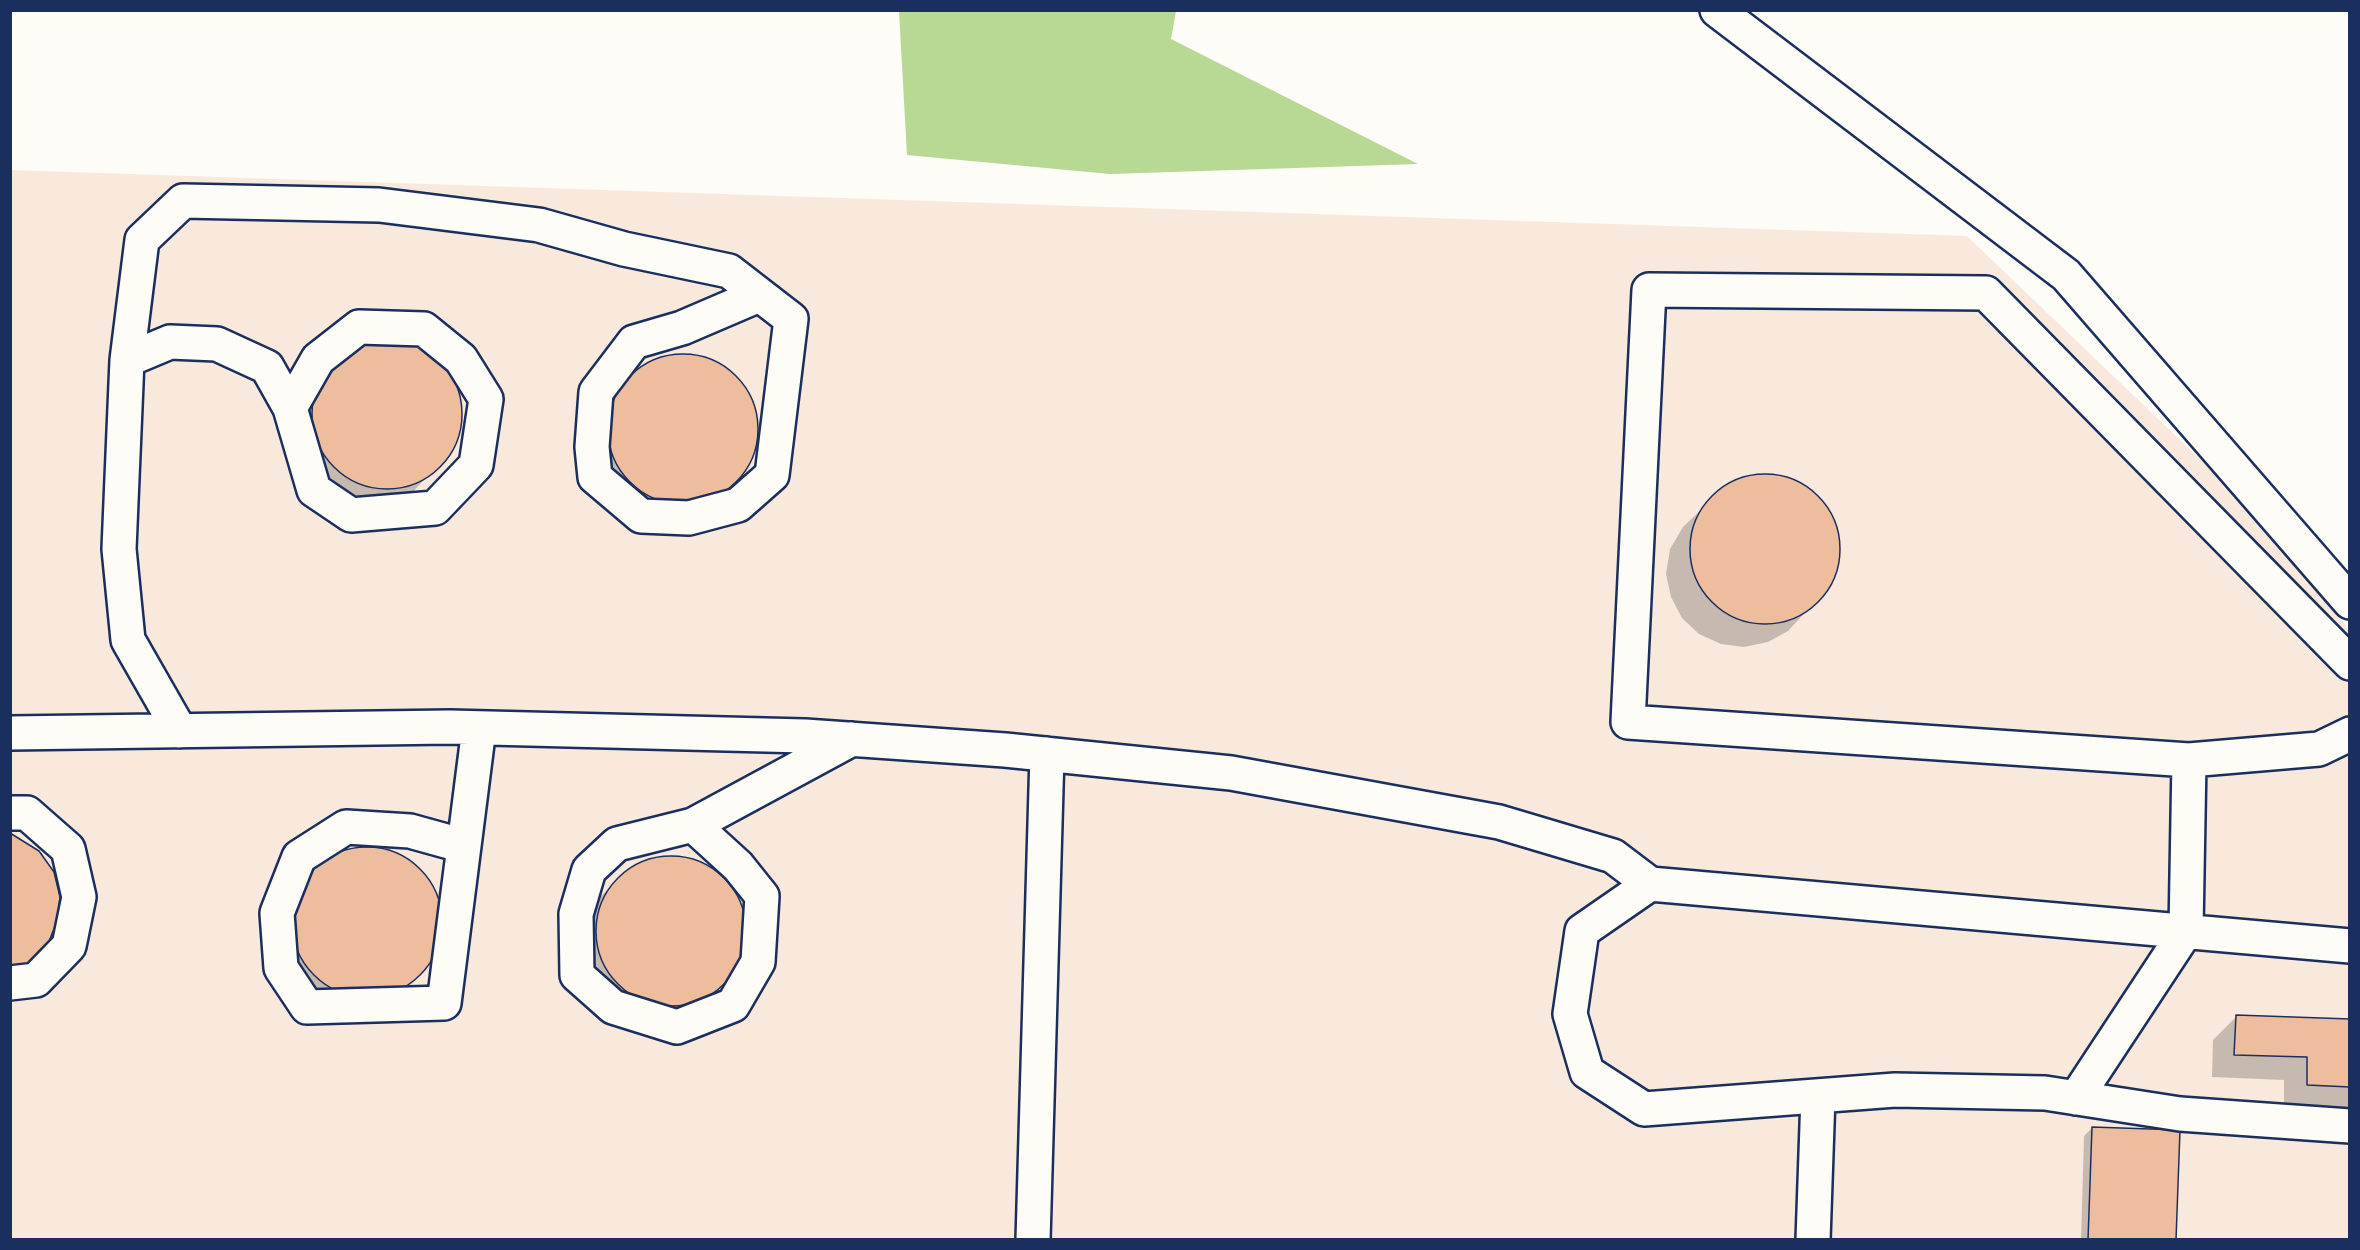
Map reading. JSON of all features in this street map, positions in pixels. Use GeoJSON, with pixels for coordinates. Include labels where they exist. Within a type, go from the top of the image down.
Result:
{"type":"FeatureCollection","features":[{"type":"Feature","properties":{"kind":"lane"},"geometry":{"type":"LineString","coordinates":[[1717,10],[2066,274],[2349,602]]}},
{"type":"Feature","properties":{"kind":"lane"},"geometry":{"type":"LineString","coordinates":[[180,731],[128,640],[119,549],[127,360],[142,240],[183,201],[379,205],[539,225],[624,249],[729,271],[790,319],[772,475],[738,505],[689,518],[641,516],[596,477],[592,447],[596,393],[634,342],[682,328],[759,295]]}},
{"type":"Feature","properties":{"kind":"lane"},"geometry":{"type":"LineString","coordinates":[[2349,663],[1986,293],[1649,290],[1628,722],[2189,760],[2319,749],[2349,734]]}},
{"type":"Feature","properties":{"kind":"lane"},"geometry":{"type":"LineString","coordinates":[[127,360],[170,342],[217,344],[267,367],[290,408],[314,490],[351,515],[435,508],[476,465],[486,399],[461,359],[424,329],[359,327],[318,359],[290,408]]}},
{"type":"Feature","properties":{"kind":"lane"},"geometry":{"type":"LineString","coordinates":[[464,846],[410,831],[346,827],[299,857],[277,913],[281,968],[307,1007],[444,1003],[464,846],[479,728]]}},
{"type":"Feature","properties":{"kind":"lane"},"geometry":{"type":"LineString","coordinates":[[10,733],[479,728],[852,739],[1047,754],[1231,773],[1499,822],[1613,856],[1650,884],[2349,946]]}},
{"type":"Feature","properties":{"kind":"lane"},"geometry":{"type":"LineString","coordinates":[[693,825],[738,866],[762,896],[758,962],[734,1005],[677,1027],[613,1007],[577,975],[576,914],[589,870],[617,844],[693,825],[852,739]]}},
{"type":"Feature","properties":{"kind":"lane"},"geometry":{"type":"LineString","coordinates":[[1033,1239],[1047,754]]}},
{"type":"Feature","properties":{"kind":"lane"},"geometry":{"type":"LineString","coordinates":[[2076,1098],[2186,932],[2189,760]]}},
{"type":"Feature","properties":{"kind":"lane"},"geometry":{"type":"LineString","coordinates":[[10,813],[27,813],[68,849],[79,897],[69,946],[36,980],[10,983]]}},
{"type":"Feature","properties":{"kind":"lane"},"geometry":{"type":"LineString","coordinates":[[1650,884],[1582,931],[1570,1014],[1587,1072],[1644,1109],[1895,1090],[2045,1093],[2180,1114],[2349,1126]]}},
{"type":"Feature","properties":{"kind":"lane"},"geometry":{"type":"LineString","coordinates":[[1814,1239],[1818,1096]]}},
{"type":"Feature","properties":{"kind":"shaded area"},"geometry":{"type":"Polygon","coordinates":[[[11,170],[1967,236],[2250,507],[2349,630],[2349,1239],[11,1240],[11,170]]]}},
{"type":"Feature","properties":{"kind":"green space"},"geometry":{"type":"Polygon","coordinates":[[[899,11],[1176,11],[1171,39],[1418,164],[1110,174],[907,155],[899,11]]]}},
{"type":"Feature","properties":{"kind":"building"},"geometry":{"type":"Polygon","coordinates":[[[387,339],[402,340],[416,345],[440,361],[456,385],[461,399],[461,429],[456,443],[440,467],[416,483],[402,488],[387,489],[372,488],[358,483],[334,467],[318,443],[313,429],[312,414],[313,399],[318,385],[334,361],[358,345],[372,340],[387,339]]]}},
{"type":"Feature","properties":{"kind":"building"},"geometry":{"type":"Polygon","coordinates":[[[683,354],[712,359],[725,366],[736,376],[746,387],[753,400],[758,429],[753,458],[746,471],[736,482],[725,492],[712,499],[683,504],[654,499],[641,492],[630,482],[620,471],[613,458],[608,429],[613,400],[620,387],[630,376],[641,366],[654,359],[683,354]]]}},
{"type":"Feature","properties":{"kind":"building"},"geometry":{"type":"Polygon","coordinates":[[[1765,474],[1780,475],[1794,480],[1807,486],[1818,496],[1828,507],[1834,520],[1839,534],[1839,564],[1834,578],[1828,591],[1818,602],[1807,612],[1794,618],[1780,623],[1765,624],[1750,623],[1736,618],[1723,612],[1712,602],[1702,591],[1696,578],[1691,564],[1690,549],[1691,534],[1696,520],[1702,507],[1712,496],[1723,486],[1736,480],[1750,475],[1765,474]]]}},
{"type":"Feature","properties":{"kind":"building"},"geometry":{"type":"Polygon","coordinates":[[[10,833],[39,851],[54,872],[60,897],[57,921],[48,944],[32,962],[10,974],[10,833]]]}},
{"type":"Feature","properties":{"kind":"building"},"geometry":{"type":"Polygon","coordinates":[[[367,847],[396,853],[420,869],[436,893],[442,922],[436,951],[420,975],[396,991],[367,997],[338,991],[314,975],[298,951],[292,922],[298,893],[314,869],[338,853],[367,847]]]}},
{"type":"Feature","properties":{"kind":"building"},"geometry":{"type":"Polygon","coordinates":[[[671,856],[700,861],[713,868],[724,878],[734,889],[741,902],[746,931],[741,960],[734,973],[724,984],[713,994],[700,1001],[671,1006],[642,1001],[629,994],[618,984],[608,973],[601,960],[596,931],[601,902],[608,889],[618,878],[629,868],[642,861],[671,856]]]}},
{"type":"Feature","properties":{"kind":"building"},"geometry":{"type":"Polygon","coordinates":[[[2236,1015],[2350,1019],[2350,1087],[2307,1085],[2307,1057],[2234,1055],[2236,1015]]]}},
{"type":"Feature","properties":{"kind":"building"},"geometry":{"type":"Polygon","coordinates":[[[2092,1127],[2180,1130],[2176,1240],[2088,1240],[2092,1127]]]}}]}
